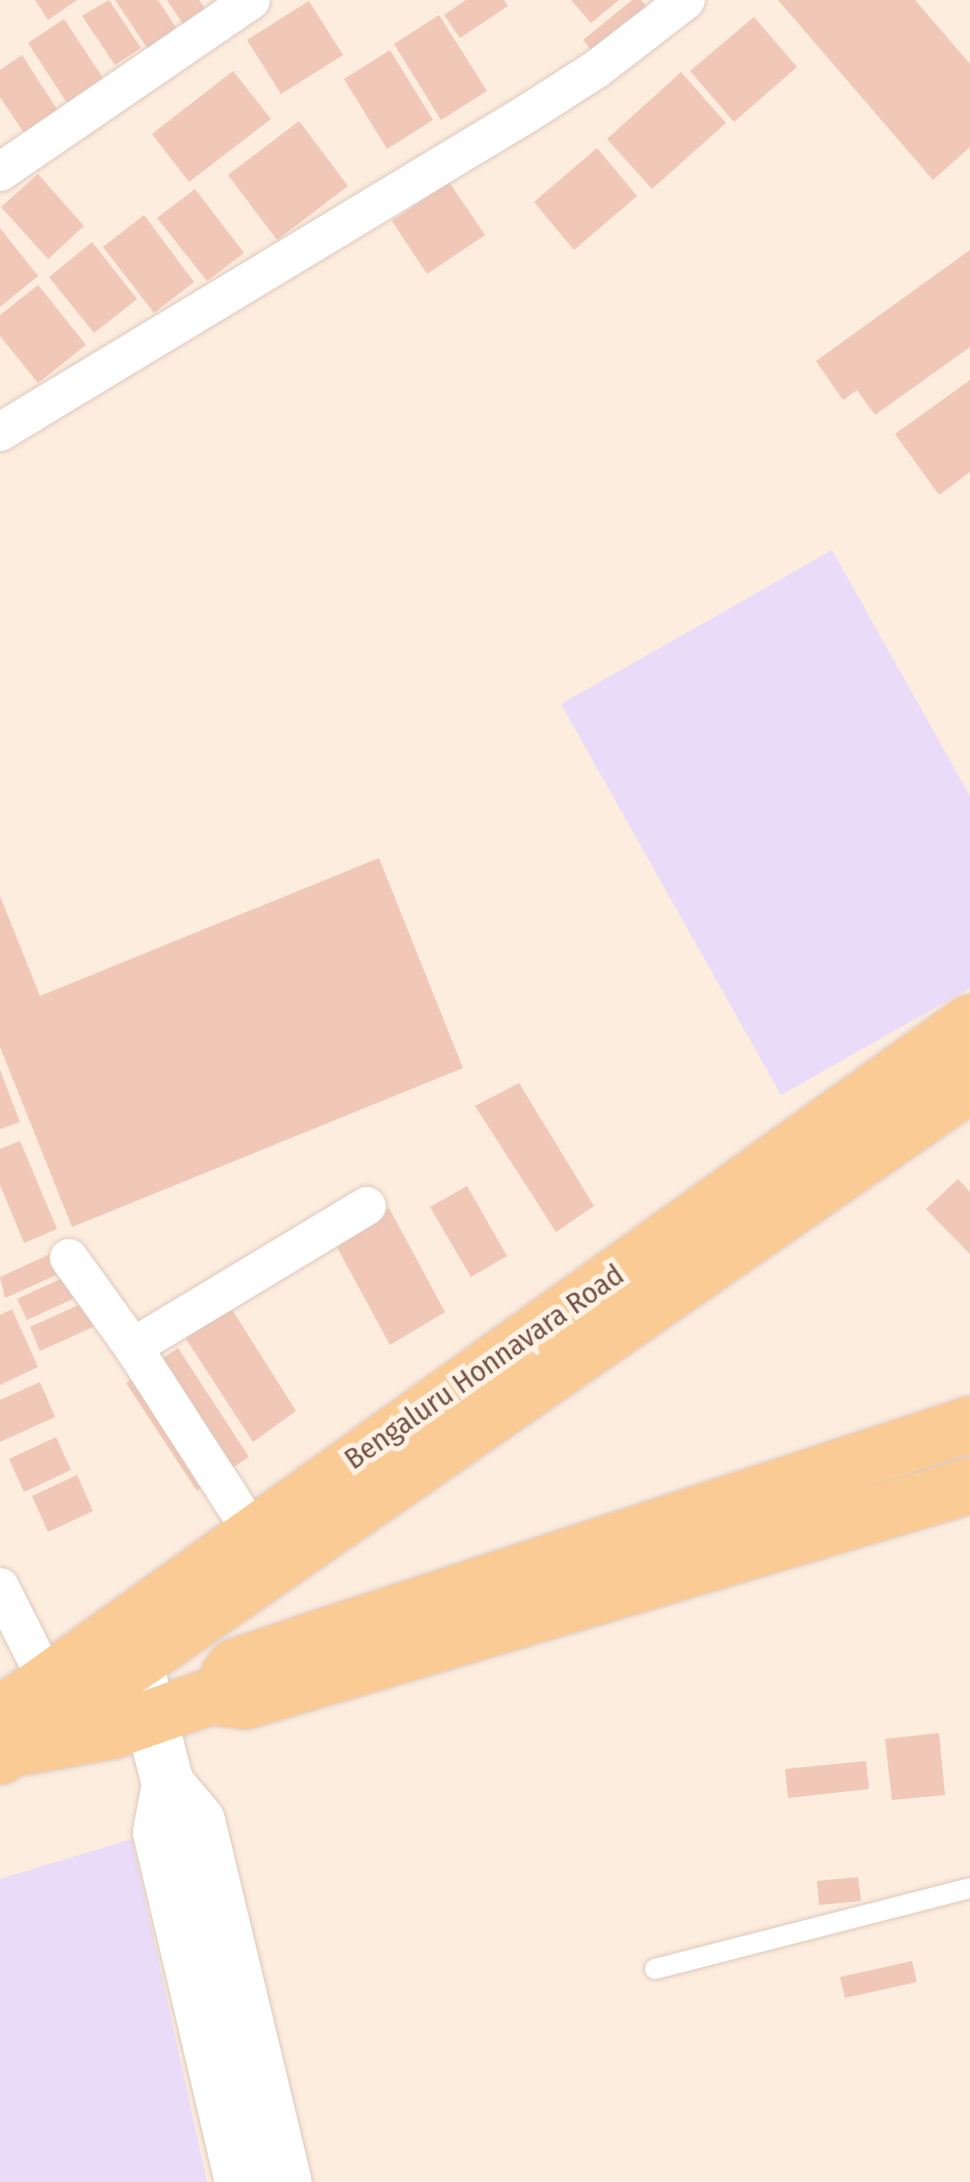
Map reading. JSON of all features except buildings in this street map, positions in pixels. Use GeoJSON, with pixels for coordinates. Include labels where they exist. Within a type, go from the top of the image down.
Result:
{"type":"FeatureCollection","features":[{"type":"Feature","properties":{"kind":"main road","name":"Bengaluru Honnavara Road"},"geometry":{"type":"LineString","coordinates":[[3,1740],[130,1642],[252,1532],[970,1022]]}},
{"type":"Feature","properties":{"kind":"main road","name":"Bengaluru Honnavara Road"},"geometry":{"type":"LineString","coordinates":[[3,1740],[46,1680],[130,1642],[312,1539],[970,1083]]}},
{"type":"Feature","properties":{"kind":"main road"},"geometry":{"type":"LineString","coordinates":[[210,1696],[236,1666],[970,1424]]}},
{"type":"Feature","properties":{"kind":"main road"},"geometry":{"type":"LineString","coordinates":[[3,1740],[66,1742],[210,1696],[244,1700],[970,1485]]}},
{"type":"Feature","properties":{"kind":"main road"},"geometry":{"type":"LineString","coordinates":[[306,1642],[282,1626],[272,1608],[280,1588],[312,1539]]}},
{"type":"Feature","properties":{"kind":"main road"},"geometry":{"type":"LineString","coordinates":[[130,1642],[168,1784],[159,1832],[241,2182]]}},
{"type":"Feature","properties":{"kind":"main road"},"geometry":{"type":"LineString","coordinates":[[168,1784],[199,1821],[286,2182]]}},
{"type":"Feature","properties":{"kind":"street"},"geometry":{"type":"LineString","coordinates":[[0,172],[251,0]]}},
{"type":"Feature","properties":{"kind":"street"},"geometry":{"type":"LineString","coordinates":[[0,432],[528,113],[598,68],[670,5]]}},
{"type":"Feature","properties":{"kind":"street"},"geometry":{"type":"LineString","coordinates":[[133,1347],[367,1206]]}},
{"type":"Feature","properties":{"kind":"street"},"geometry":{"type":"LineString","coordinates":[[69,1258],[133,1347],[252,1532]]}},
{"type":"Feature","properties":{"kind":"street"},"geometry":{"type":"LineString","coordinates":[[0,1587],[46,1680]]}},
{"type":"Feature","properties":{"kind":"lane"},"geometry":{"type":"LineString","coordinates":[[655,1969],[970,1888]]}},
{"type":"Feature","properties":{"kind":"shaded area"},"geometry":{"type":"Polygon","coordinates":[[[832,550],[970,796],[970,988],[781,1095],[561,704],[832,550]]]}},
{"type":"Feature","properties":{"kind":"shaded area"},"geometry":{"type":"Polygon","coordinates":[[[132,1839],[207,2182],[0,2182],[0,1879],[132,1839]]]}}]}
